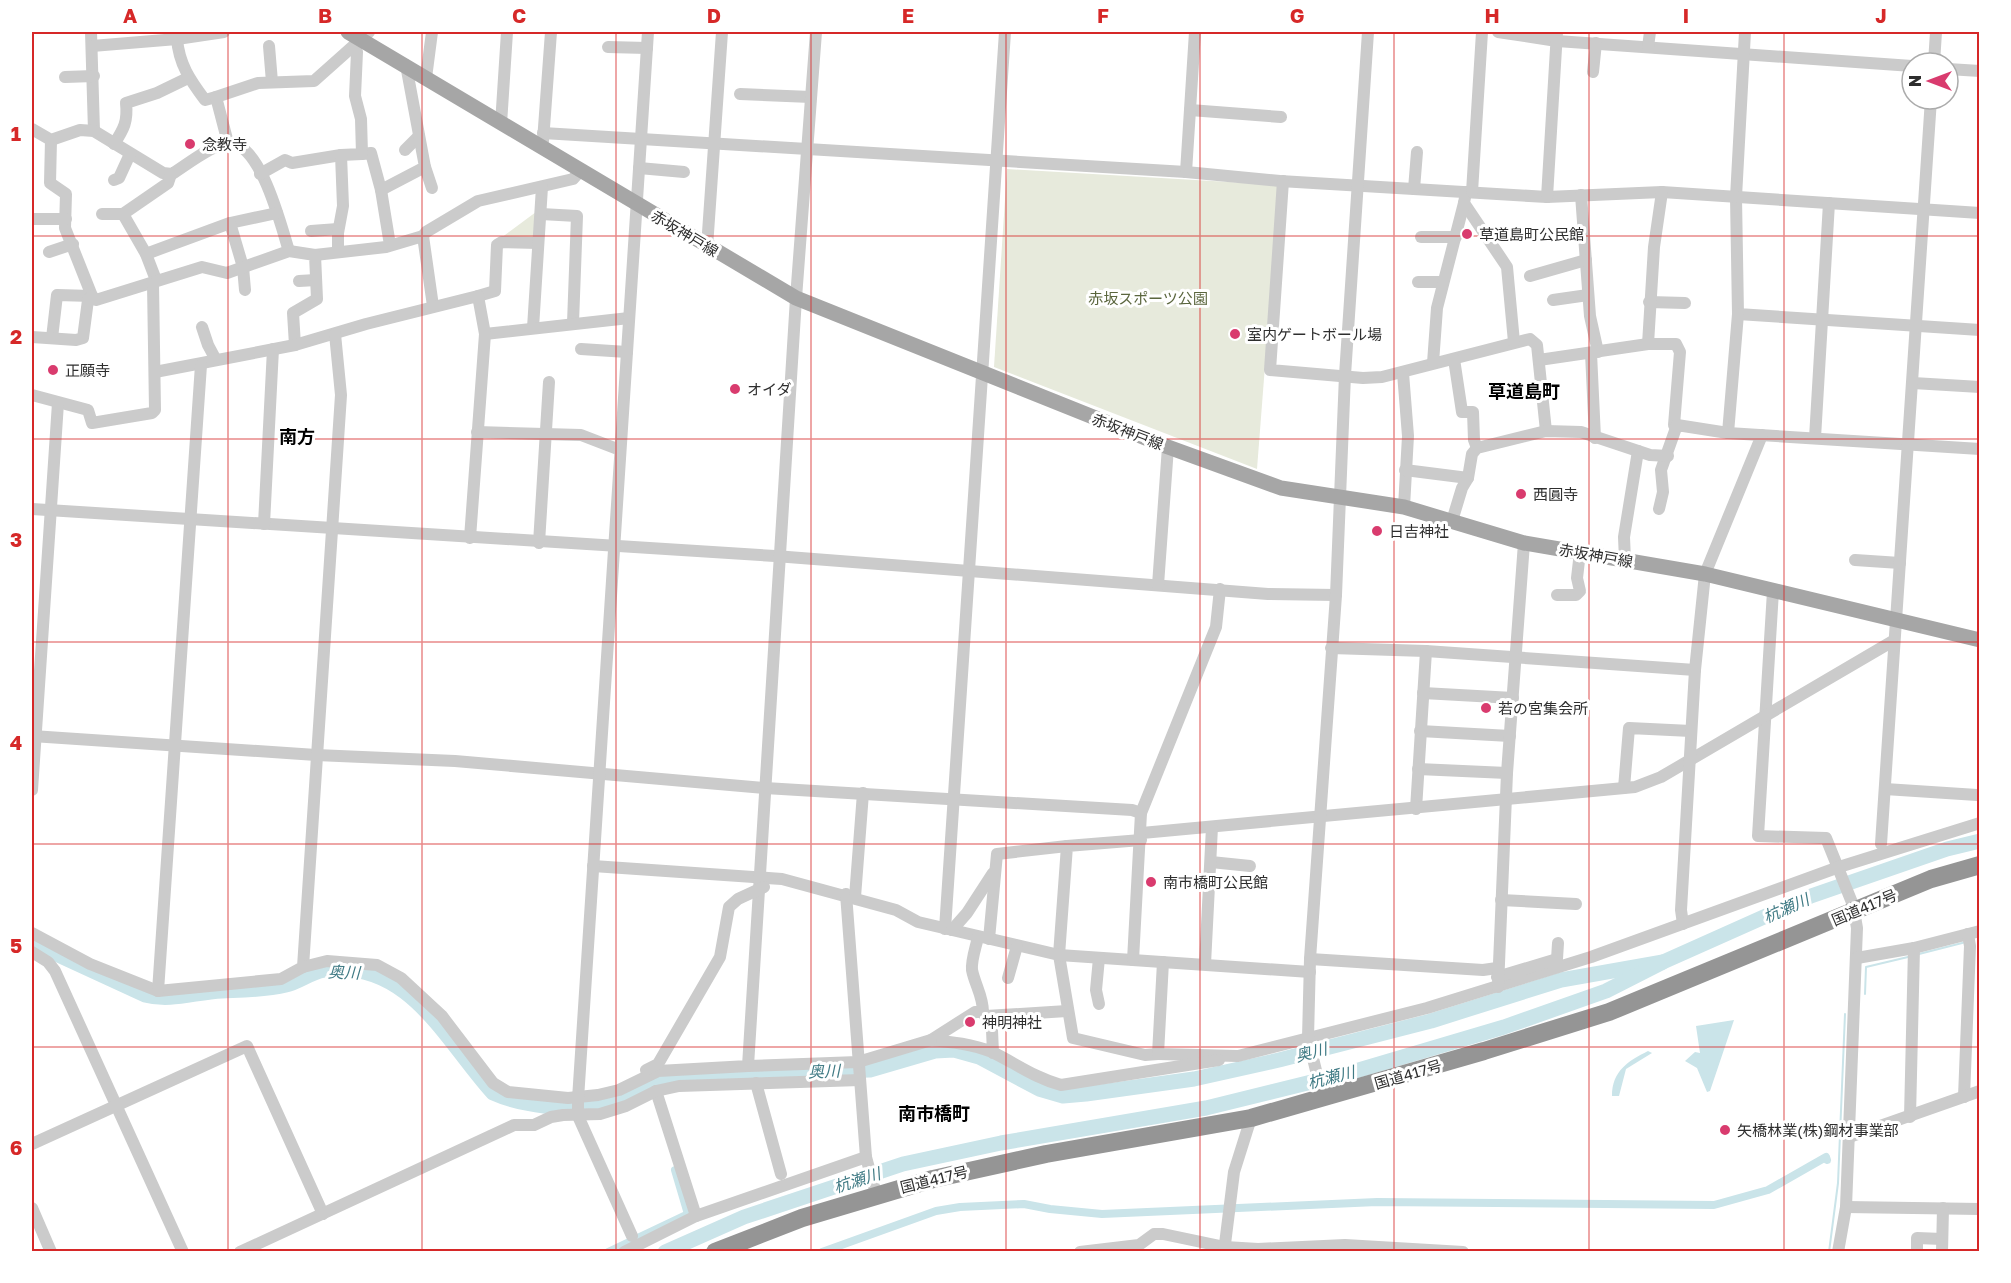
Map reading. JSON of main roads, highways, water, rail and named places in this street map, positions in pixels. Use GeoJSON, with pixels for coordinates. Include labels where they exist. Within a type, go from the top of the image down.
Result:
{"type":"FeatureCollection","features":[{"type":"Feature","properties":{"kind":"highway","name":"国道417号"},"geometry":{"type":"LineString","coordinates":[[715,1251],[875,1192],[1046,1154],[1251,1118],[1322,1095],[1609,1012],[1853,909],[1931,879],[1980,865]]}},
{"type":"Feature","properties":{"kind":"main road","name":"赤坂神戸線"},"geometry":{"type":"LineString","coordinates":[[359,36],[501,124],[543,140],[580,171],[796,298],[1168,447],[1281,488],[1404,507],[1524,543],[1705,574],[1980,640]]}},
{"type":"Feature","properties":{"kind":"water"},"geometry":{"type":"Polygon","coordinates":[[[1734,1020],[1710,1091],[1707,1092],[1697,1068],[1685,1061],[1695,1052],[1700,1053],[1696,1026],[1734,1020]]]}},
{"type":"Feature","properties":{"kind":"water"},"geometry":{"type":"Polygon","coordinates":[[[1648,1051],[1652,1053],[1626,1069],[1619,1096],[1612,1096],[1615,1080],[1622,1068],[1648,1051]]]}},
{"type":"Feature","properties":{"kind":"waterway","name":"杭瀬川"},"geometry":{"type":"LineString","coordinates":[[665,1252],[744,1217],[903,1164],[1001,1143],[1206,1108],[1352,1072],[1504,1027],[1606,991],[1663,962],[1811,896],[1947,849],[1980,841]]}},
{"type":"Feature","properties":{"kind":"waterway"},"geometry":{"type":"LineString","coordinates":[[1919,954],[1966,942]]}},
{"type":"Feature","properties":{"kind":"waterway","name":"奥川"},"geometry":{"type":"LineString","coordinates":[[32,943],[145,995],[155,997],[270,988],[291,984],[324,970],[354,970],[380,977],[402,990],[422,1008],[493,1093],[517,1101],[561,1108],[601,1106],[688,1075],[870,1070],[935,1051],[954,1050],[979,1057],[1039,1089],[1063,1096],[1086,1094],[1194,1079],[1279,1060],[1431,1021],[1561,980],[1663,962]]}},
{"type":"Feature","properties":{"kind":"waterway"},"geometry":{"type":"LineString","coordinates":[[1865,994],[1866,967],[1908,957]]}},
{"type":"Feature","properties":{"kind":"waterway"},"geometry":{"type":"LineString","coordinates":[[1829,1252],[1838,1183],[1845,1014]]}},
{"type":"Feature","properties":{"kind":"waterway"},"geometry":{"type":"LineString","coordinates":[[822,1252],[936,1211],[960,1207],[1024,1204],[1102,1214],[1377,1202],[1714,1205],[1768,1190],[1826,1157],[1827,1160]]}},
{"type":"Feature","properties":{"kind":"waterway"},"geometry":{"type":"LineString","coordinates":[[608,1252],[688,1214],[675,1170]]}},
{"type":"Feature","properties":{"kind":"place","name":"念教寺"},"geometry":{"type":"Point","coordinates":[190,144]}},
{"type":"Feature","properties":{"kind":"place","name":"草道島町公民館"},"geometry":{"type":"Point","coordinates":[1467,234]}},
{"type":"Feature","properties":{"kind":"place","name":"室内ゲートボール場"},"geometry":{"type":"Point","coordinates":[1235,334]}},
{"type":"Feature","properties":{"kind":"place","name":"正願寺"},"geometry":{"type":"Point","coordinates":[53,370]}},
{"type":"Feature","properties":{"kind":"place","name":"オイダ"},"geometry":{"type":"Point","coordinates":[735,389]}},
{"type":"Feature","properties":{"kind":"place","name":"西圓寺"},"geometry":{"type":"Point","coordinates":[1521,494]}},
{"type":"Feature","properties":{"kind":"place","name":"日吉神社"},"geometry":{"type":"Point","coordinates":[1377,531]}},
{"type":"Feature","properties":{"kind":"place","name":"若の宮集会所"},"geometry":{"type":"Point","coordinates":[1486,708]}},
{"type":"Feature","properties":{"kind":"place","name":"南市橋町公民館"},"geometry":{"type":"Point","coordinates":[1151,882]}},
{"type":"Feature","properties":{"kind":"place","name":"神明神社"},"geometry":{"type":"Point","coordinates":[970,1022]}},
{"type":"Feature","properties":{"kind":"place","name":"矢橋林業(株)鋼材事業部"},"geometry":{"type":"Point","coordinates":[1725,1130]}},
{"type":"Feature","properties":{"kind":"district","name":"草道島町"},"geometry":{"type":"Point","coordinates":[1524,391]}},
{"type":"Feature","properties":{"kind":"district","name":"南方"},"geometry":{"type":"Point","coordinates":[297,436]}},
{"type":"Feature","properties":{"kind":"district","name":"南市橋町"},"geometry":{"type":"Point","coordinates":[934,1113]}},
{"type":"Feature","properties":{"kind":"park label","name":"赤坂スポーツ公園"},"geometry":{"type":"Point","coordinates":[1148,298]}}]}
